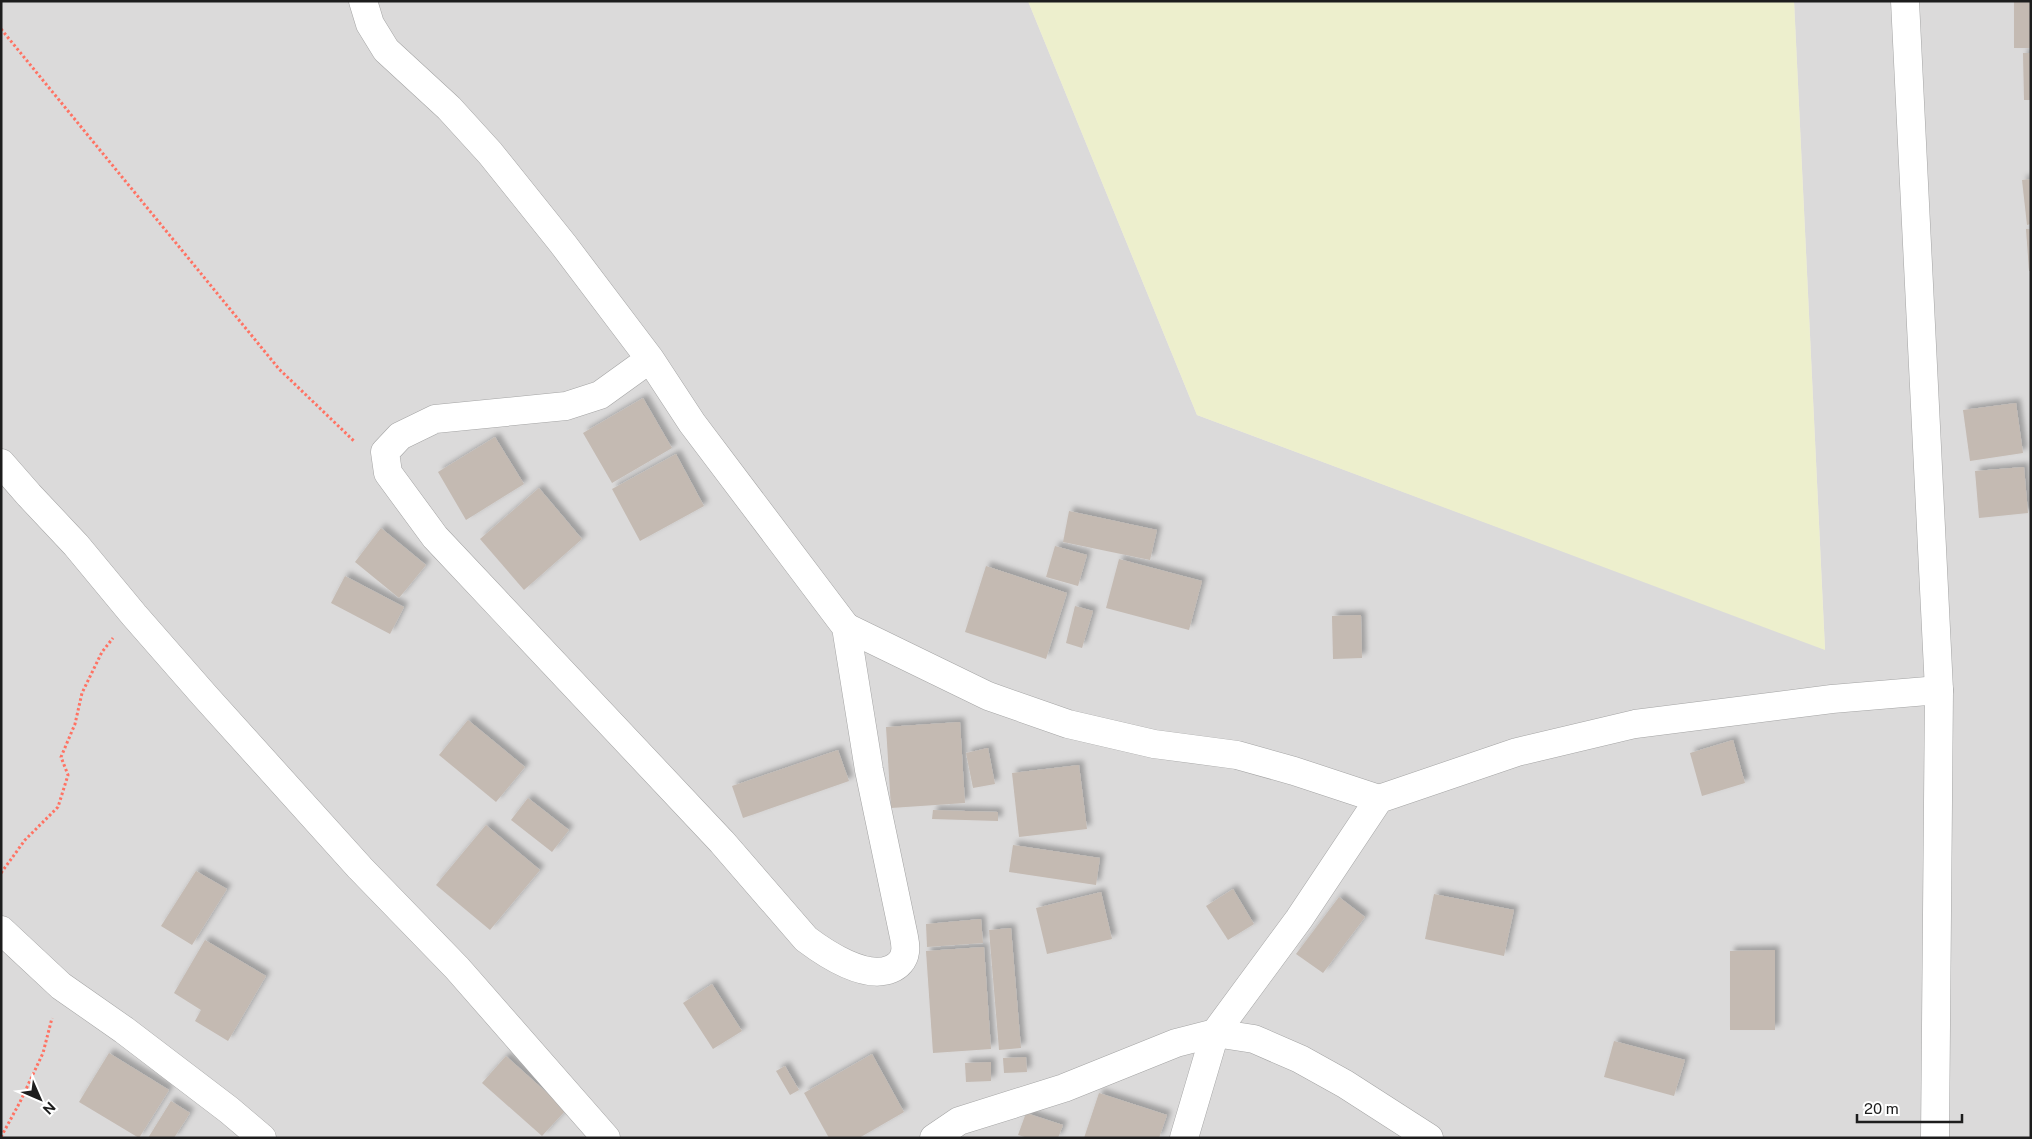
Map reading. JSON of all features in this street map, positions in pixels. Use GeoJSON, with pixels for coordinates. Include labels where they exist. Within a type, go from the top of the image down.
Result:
{"type":"FeatureCollection","features":[{"type":"Feature","properties":{"kind":"street"},"geometry":{"type":"LineString","coordinates":[[363,1],[370,24],[386,50],[449,108],[490,153],[563,244],[650,359],[692,423],[846,627],[988,696],[1068,724],[1154,744],[1237,755],[1294,771],[1379,799],[1517,752],[1635,724],[1832,698],[1939,690]]}},
{"type":"Feature","properties":{"kind":"street"},"geometry":{"type":"LineString","coordinates":[[1905,1],[1939,690],[1935,1138]]}},
{"type":"Feature","properties":{"kind":"street"},"geometry":{"type":"LineString","coordinates":[[650,359],[600,395],[566,406],[435,419],[400,436],[385,452],[388,473],[435,537],[722,842],[806,939],[821,950],[863,971],[884,972],[898,966],[905,954],[904,937],[869,770],[846,627]]}},
{"type":"Feature","properties":{"kind":"street"},"geometry":{"type":"LineString","coordinates":[[1,463],[76,545],[134,615],[360,868],[457,968],[606,1138]]}},
{"type":"Feature","properties":{"kind":"street"},"geometry":{"type":"LineString","coordinates":[[1184,1138],[1215,1033],[1299,919],[1379,799]]}},
{"type":"Feature","properties":{"kind":"street"},"geometry":{"type":"LineString","coordinates":[[1,930],[61,986],[124,1030],[230,1110],[262,1138]]}},
{"type":"Feature","properties":{"kind":"street"},"geometry":{"type":"LineString","coordinates":[[934,1138],[959,1121],[1064,1088],[1176,1044],[1215,1033],[1254,1039],[1300,1059],[1346,1084],[1429,1138]]}},
{"type":"Feature","properties":{"kind":"path"},"geometry":{"type":"LineString","coordinates":[[1,29],[279,369],[388,473]]}},
{"type":"Feature","properties":{"kind":"path"},"geometry":{"type":"LineString","coordinates":[[1,873],[25,840],[58,807],[68,775],[61,757],[75,724],[82,693],[102,652],[134,615]]}},
{"type":"Feature","properties":{"kind":"path"},"geometry":{"type":"LineString","coordinates":[[1,1137],[43,1053],[61,986]]}},
{"type":"Feature","properties":{"kind":"shaded area"},"geometry":{"type":"Polygon","coordinates":[[[1,1],[1028,1],[1197,415],[1825,649],[1794,1],[2031,1],[2031,1138],[1,1138],[1,1]]]}},
{"type":"Feature","properties":{"kind":"green space"},"geometry":{"type":"Polygon","coordinates":[[[1028,1],[1794,1],[1825,650],[1197,415],[1028,1]]]}},
{"type":"Feature","properties":{"kind":"building"},"geometry":{"type":"Polygon","coordinates":[[[2014,1],[2031,1],[2031,48],[2014,48],[2014,1]]]}},
{"type":"Feature","properties":{"kind":"building"},"geometry":{"type":"Polygon","coordinates":[[[2023,53],[2031,53],[2031,100],[2024,100],[2023,53]]]}},
{"type":"Feature","properties":{"kind":"building"},"geometry":{"type":"Polygon","coordinates":[[[2031,179],[2031,224],[2027,225],[2022,180],[2031,179]]]}},
{"type":"Feature","properties":{"kind":"building"},"geometry":{"type":"Polygon","coordinates":[[[2026,229],[2031,229],[2031,271],[2029,271],[2026,229]]]}},
{"type":"Feature","properties":{"kind":"building"},"geometry":{"type":"Polygon","coordinates":[[[643,398],[672,448],[612,483],[583,433],[643,398]]]}},
{"type":"Feature","properties":{"kind":"building"},"geometry":{"type":"Polygon","coordinates":[[[2016,403],[2023,453],[1970,461],[1963,410],[2016,403]]]}},
{"type":"Feature","properties":{"kind":"building"},"geometry":{"type":"Polygon","coordinates":[[[495,437],[524,484],[466,520],[438,472],[495,437]]]}},
{"type":"Feature","properties":{"kind":"building"},"geometry":{"type":"Polygon","coordinates":[[[676,454],[704,506],[640,541],[612,489],[676,454]]]}},
{"type":"Feature","properties":{"kind":"building"},"geometry":{"type":"Polygon","coordinates":[[[2024,467],[2028,513],[1979,518],[1975,471],[2024,467]]]}},
{"type":"Feature","properties":{"kind":"building"},"geometry":{"type":"Polygon","coordinates":[[[539,488],[582,539],[524,590],[480,539],[539,488]]]}},
{"type":"Feature","properties":{"kind":"building"},"geometry":{"type":"Polygon","coordinates":[[[1069,511],[1157,530],[1150,560],[1063,542],[1069,511]]]}},
{"type":"Feature","properties":{"kind":"building"},"geometry":{"type":"Polygon","coordinates":[[[381,528],[426,565],[399,598],[355,562],[381,528]]]}},
{"type":"Feature","properties":{"kind":"building"},"geometry":{"type":"Polygon","coordinates":[[[1055,546],[1087,555],[1078,586],[1046,577],[1055,546]]]}},
{"type":"Feature","properties":{"kind":"building"},"geometry":{"type":"Polygon","coordinates":[[[1119,559],[1202,581],[1189,630],[1106,608],[1119,559]]]}},
{"type":"Feature","properties":{"kind":"building"},"geometry":{"type":"Polygon","coordinates":[[[986,566],[1067,593],[1046,659],[965,632],[986,566]]]}},
{"type":"Feature","properties":{"kind":"building"},"geometry":{"type":"Polygon","coordinates":[[[345,576],[404,607],[390,634],[331,603],[345,576]]]}},
{"type":"Feature","properties":{"kind":"building"},"geometry":{"type":"Polygon","coordinates":[[[1075,606],[1093,611],[1082,648],[1066,643],[1075,606]]]}},
{"type":"Feature","properties":{"kind":"building"},"geometry":{"type":"Polygon","coordinates":[[[1361,615],[1362,658],[1333,659],[1332,616],[1361,615]]]}},
{"type":"Feature","properties":{"kind":"building"},"geometry":{"type":"Polygon","coordinates":[[[468,720],[525,767],[496,802],[439,755],[468,720]]]}},
{"type":"Feature","properties":{"kind":"building"},"geometry":{"type":"Polygon","coordinates":[[[960,722],[965,803],[891,808],[886,727],[960,722]]]}},
{"type":"Feature","properties":{"kind":"building"},"geometry":{"type":"Polygon","coordinates":[[[1733,740],[1745,783],[1702,796],[1690,753],[1733,740]]]}},
{"type":"Feature","properties":{"kind":"building"},"geometry":{"type":"Polygon","coordinates":[[[988,748],[995,784],[973,788],[966,753],[988,748]]]}},
{"type":"Feature","properties":{"kind":"building"},"geometry":{"type":"Polygon","coordinates":[[[838,750],[849,781],[743,818],[732,786],[838,750]]]}},
{"type":"Feature","properties":{"kind":"building"},"geometry":{"type":"Polygon","coordinates":[[[1079,765],[1087,829],[1019,837],[1012,773],[1079,765]]]}},
{"type":"Feature","properties":{"kind":"building"},"geometry":{"type":"Polygon","coordinates":[[[528,798],[569,830],[552,852],[511,820],[528,798]]]}},
{"type":"Feature","properties":{"kind":"building"},"geometry":{"type":"Polygon","coordinates":[[[933,810],[998,812],[998,821],[932,819],[933,810]]]}},
{"type":"Feature","properties":{"kind":"building"},"geometry":{"type":"Polygon","coordinates":[[[486,825],[540,870],[490,930],[436,885],[486,825]]]}},
{"type":"Feature","properties":{"kind":"building"},"geometry":{"type":"Polygon","coordinates":[[[1013,845],[1100,858],[1096,885],[1009,872],[1013,845]]]}},
{"type":"Feature","properties":{"kind":"building"},"geometry":{"type":"Polygon","coordinates":[[[196,871],[227,889],[192,945],[161,926],[196,871]]]}},
{"type":"Feature","properties":{"kind":"building"},"geometry":{"type":"Polygon","coordinates":[[[1233,889],[1254,924],[1228,940],[1206,906],[1233,889]]]}},
{"type":"Feature","properties":{"kind":"building"},"geometry":{"type":"Polygon","coordinates":[[[1101,892],[1112,939],[1047,954],[1036,908],[1101,892]]]}},
{"type":"Feature","properties":{"kind":"building"},"geometry":{"type":"Polygon","coordinates":[[[1434,894],[1514,910],[1504,956],[1425,939],[1434,894]]]}},
{"type":"Feature","properties":{"kind":"building"},"geometry":{"type":"Polygon","coordinates":[[[1339,897],[1365,917],[1323,973],[1296,954],[1339,897]]]}},
{"type":"Feature","properties":{"kind":"building"},"geometry":{"type":"Polygon","coordinates":[[[981,919],[983,943],[927,947],[926,924],[981,919]]]}},
{"type":"Feature","properties":{"kind":"building"},"geometry":{"type":"Polygon","coordinates":[[[1011,928],[1021,1048],[999,1050],[989,930],[1011,928]]]}},
{"type":"Feature","properties":{"kind":"building"},"geometry":{"type":"Polygon","coordinates":[[[205,940],[266,976],[228,1041],[195,1021],[201,1010],[174,993],[205,940]]]}},
{"type":"Feature","properties":{"kind":"building"},"geometry":{"type":"Polygon","coordinates":[[[984,947],[991,1049],[933,1053],[926,951],[984,947]]]}},
{"type":"Feature","properties":{"kind":"building"},"geometry":{"type":"Polygon","coordinates":[[[1775,950],[1775,1030],[1730,1030],[1730,951],[1775,950]]]}},
{"type":"Feature","properties":{"kind":"building"},"geometry":{"type":"Polygon","coordinates":[[[712,984],[742,1031],[713,1049],[683,1003],[712,984]]]}},
{"type":"Feature","properties":{"kind":"building"},"geometry":{"type":"Polygon","coordinates":[[[1614,1041],[1685,1060],[1674,1096],[1604,1077],[1614,1041]]]}},
{"type":"Feature","properties":{"kind":"building"},"geometry":{"type":"Polygon","coordinates":[[[109,1053],[169,1090],[139,1138],[79,1102],[109,1053]]]}},
{"type":"Feature","properties":{"kind":"building"},"geometry":{"type":"Polygon","coordinates":[[[872,1054],[904,1112],[859,1138],[829,1138],[804,1093],[872,1054]]]}},
{"type":"Feature","properties":{"kind":"building"},"geometry":{"type":"Polygon","coordinates":[[[506,1056],[566,1110],[542,1136],[482,1083],[506,1056]]]}},
{"type":"Feature","properties":{"kind":"building"},"geometry":{"type":"Polygon","coordinates":[[[1026,1057],[1027,1072],[1004,1073],[1003,1058],[1026,1057]]]}},
{"type":"Feature","properties":{"kind":"building"},"geometry":{"type":"Polygon","coordinates":[[[991,1062],[991,1081],[966,1082],[965,1063],[991,1062]]]}},
{"type":"Feature","properties":{"kind":"building"},"geometry":{"type":"Polygon","coordinates":[[[785,1066],[799,1090],[790,1095],[776,1071],[785,1066]]]}},
{"type":"Feature","properties":{"kind":"building"},"geometry":{"type":"Polygon","coordinates":[[[1099,1093],[1167,1115],[1159,1138],[1084,1138],[1099,1093]]]}},
{"type":"Feature","properties":{"kind":"building"},"geometry":{"type":"Polygon","coordinates":[[[171,1101],[190,1113],[174,1138],[148,1138],[171,1101]]]}},
{"type":"Feature","properties":{"kind":"building"},"geometry":{"type":"Polygon","coordinates":[[[1026,1113],[1063,1125],[1058,1138],[1028,1138],[1018,1135],[1026,1113]]]}}]}
